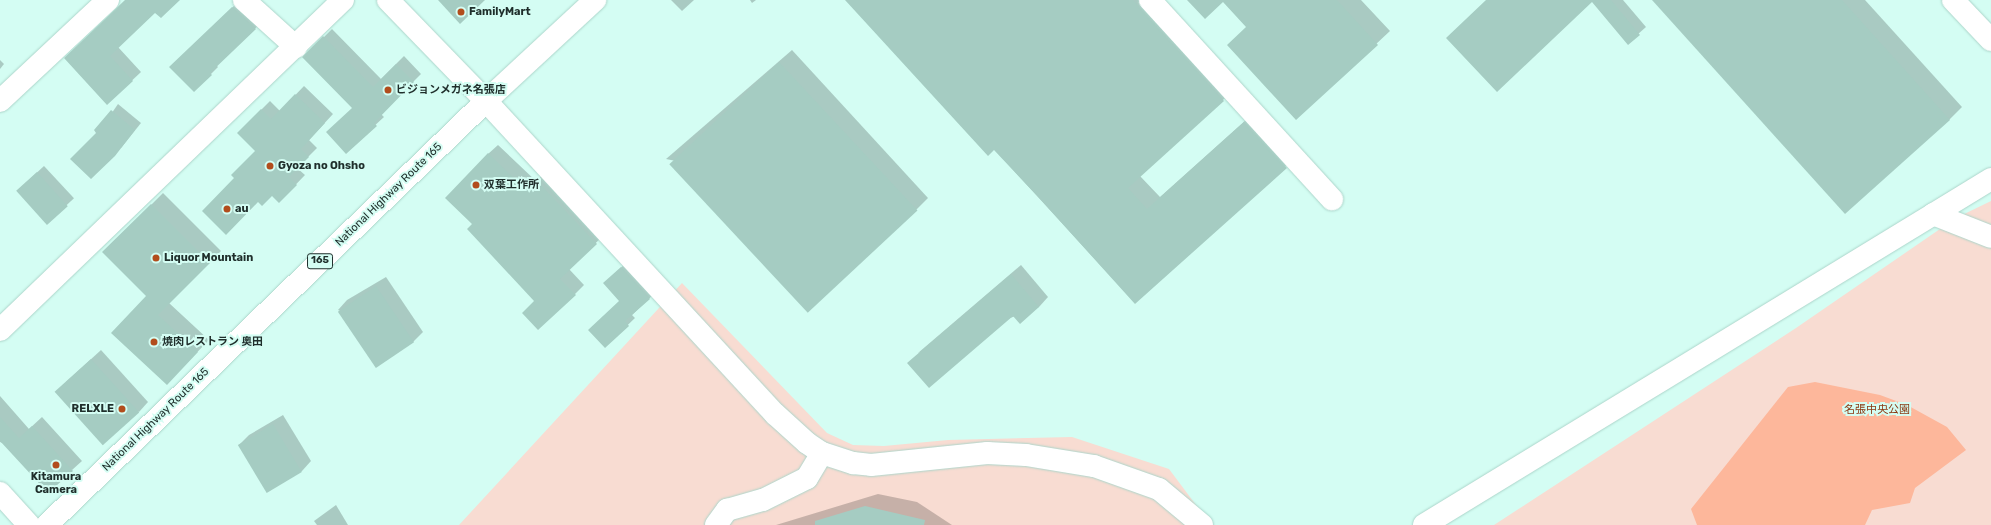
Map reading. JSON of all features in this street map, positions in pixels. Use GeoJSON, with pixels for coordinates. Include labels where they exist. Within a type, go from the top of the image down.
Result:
{"type":"FeatureCollection","features":[{"type":"Feature","properties":{"kind":"main road"},"geometry":{"type":"LineString","coordinates":[[0,101],[108,0]]}},
{"type":"Feature","properties":{"kind":"main road"},"geometry":{"type":"LineString","coordinates":[[244,0],[296,47]]}},
{"type":"Feature","properties":{"kind":"main road"},"geometry":{"type":"LineString","coordinates":[[0,330],[296,47],[343,0]]}},
{"type":"Feature","properties":{"kind":"main road"},"geometry":{"type":"LineString","coordinates":[[388,0],[486,101],[775,414],[794,433],[822,453],[853,463],[871,465],[891,465],[987,453],[1066,460],[1118,473],[1159,489],[1202,525]]}},
{"type":"Feature","properties":{"kind":"main road","name":"National Highway Route 165"},"geometry":{"type":"LineString","coordinates":[[47,525],[486,101],[596,0]]}},
{"type":"Feature","properties":{"kind":"main road"},"geometry":{"type":"LineString","coordinates":[[1150,0],[1332,199]]}},
{"type":"Feature","properties":{"kind":"main road"},"geometry":{"type":"LineString","coordinates":[[1953,0],[1991,40]]}},
{"type":"Feature","properties":{"kind":"main road"},"geometry":{"type":"LineString","coordinates":[[1424,525],[1991,179]]}},
{"type":"Feature","properties":{"kind":"main road"},"geometry":{"type":"LineString","coordinates":[[1933,214],[1991,237]]}},
{"type":"Feature","properties":{"kind":"main road"},"geometry":{"type":"LineString","coordinates":[[716,525],[727,510],[762,500],[807,478],[822,453]]}},
{"type":"Feature","properties":{"kind":"main road"},"geometry":{"type":"LineString","coordinates":[[0,493],[30,525]]}},
{"type":"Feature","properties":{"kind":"green space","name":"名張中央公園"},"geometry":{"type":"Polygon","coordinates":[[[1991,201],[1991,525],[1494,525],[1796,328],[1956,218],[1991,201]]]}},
{"type":"Feature","properties":{"kind":"green space"},"geometry":{"type":"Polygon","coordinates":[[[682,283],[827,433],[853,445],[884,446],[948,440],[1072,437],[1169,469],[1211,525],[459,525],[682,283]]]}},
{"type":"Feature","properties":{"kind":"shaded area"},"geometry":{"type":"Polygon","coordinates":[[[1815,382],[1880,395],[1907,405],[1947,427],[1966,450],[1915,488],[1910,503],[1872,510],[1865,525],[1697,525],[1691,509],[1788,387],[1815,382]]]}},
{"type":"Feature","properties":{"kind":"building"},"geometry":{"type":"Polygon","coordinates":[[[125,0],[180,0],[161,18],[155,13],[110,56],[133,81],[107,105],[64,58],[125,0]]]}},
{"type":"Feature","properties":{"kind":"building","name":"FamilyMart"},"geometry":{"type":"Polygon","coordinates":[[[438,0],[485,0],[460,24],[438,0]]]}},
{"type":"Feature","properties":{"kind":"building"},"geometry":{"type":"Polygon","coordinates":[[[845,0],[1133,0],[1224,101],[1128,188],[1147,209],[1244,122],[1287,168],[1135,304],[994,150],[988,156],[845,0]]]}},
{"type":"Feature","properties":{"kind":"building"},"geometry":{"type":"Polygon","coordinates":[[[1187,0],[1337,0],[1378,45],[1296,120],[1227,45],[1246,27],[1223,2],[1205,19],[1187,0]]]}},
{"type":"Feature","properties":{"kind":"building"},"geometry":{"type":"Polygon","coordinates":[[[1486,0],[1611,0],[1640,35],[1628,45],[1592,2],[1497,92],[1446,38],[1486,0]]]}},
{"type":"Feature","properties":{"kind":"building"},"geometry":{"type":"Polygon","coordinates":[[[1652,0],[1842,0],[1950,120],[1845,214],[1652,0]]]}},
{"type":"Feature","properties":{"kind":"building"},"geometry":{"type":"Polygon","coordinates":[[[232,7],[256,29],[210,73],[212,75],[194,92],[169,67],[232,7]]]}},
{"type":"Feature","properties":{"kind":"building"},"geometry":{"type":"Polygon","coordinates":[[[323,36],[373,87],[396,64],[414,82],[374,123],[377,126],[346,154],[326,132],[352,108],[302,57],[323,36]]]}},
{"type":"Feature","properties":{"kind":"building"},"geometry":{"type":"Polygon","coordinates":[[[779,62],[917,210],[808,313],[669,164],[779,62]]]}},
{"type":"Feature","properties":{"kind":"building"},"geometry":{"type":"Polygon","coordinates":[[[295,94],[325,123],[301,149],[309,157],[289,177],[297,185],[279,203],[272,196],[262,206],[258,202],[226,235],[202,211],[234,178],[231,175],[255,151],[237,133],[261,109],[271,119],[295,94]]]}},
{"type":"Feature","properties":{"kind":"building"},"geometry":{"type":"Polygon","coordinates":[[[111,110],[135,130],[115,156],[91,179],[70,159],[96,133],[94,130],[111,110]]]}},
{"type":"Feature","properties":{"kind":"building"},"geometry":{"type":"Polygon","coordinates":[[[488,153],[526,190],[536,180],[597,244],[560,279],[576,295],[538,330],[522,313],[534,301],[467,229],[472,224],[445,198],[488,153]]]}},
{"type":"Feature","properties":{"kind":"building"},"geometry":{"type":"Polygon","coordinates":[[[37,172],[68,206],[47,225],[16,191],[37,172]]]}},
{"type":"Feature","properties":{"kind":"building","name":"Liquor Mountain"},"geometry":{"type":"Polygon","coordinates":[[[151,204],[210,263],[158,315],[198,352],[167,385],[111,333],[146,296],[102,252],[151,204]]]}},
{"type":"Feature","properties":{"kind":"building"},"geometry":{"type":"Polygon","coordinates":[[[621,267],[650,299],[625,321],[629,326],[605,348],[588,330],[619,301],[603,283],[621,267]]]}},
{"type":"Feature","properties":{"kind":"building"},"geometry":{"type":"Polygon","coordinates":[[[1011,274],[1039,307],[1020,324],[1013,316],[929,388],[907,363],[1011,274]]]}},
{"type":"Feature","properties":{"kind":"building"},"geometry":{"type":"Polygon","coordinates":[[[376,286],[414,342],[376,368],[338,312],[376,286]]]}},
{"type":"Feature","properties":{"kind":"building"},"geometry":{"type":"Polygon","coordinates":[[[91,359],[139,413],[103,445],[55,392],[91,359]]]}},
{"type":"Feature","properties":{"kind":"building"},"geometry":{"type":"Polygon","coordinates":[[[0,417],[19,438],[32,426],[73,471],[48,493],[0,441],[0,417]]]}},
{"type":"Feature","properties":{"kind":"building"},"geometry":{"type":"Polygon","coordinates":[[[273,424],[302,472],[267,493],[238,445],[273,424]]]}},
{"type":"Feature","properties":{"kind":"building"},"geometry":{"type":"Polygon","coordinates":[[[865,506],[925,520],[924,525],[815,525],[815,521],[865,506]]]}},
{"type":"Feature","properties":{"kind":"place","name":"FamilyMart"},"geometry":{"type":"Point","coordinates":[461,12]}},
{"type":"Feature","properties":{"kind":"place","name":"ビジョンメガネ名張店"},"geometry":{"type":"Point","coordinates":[388,90]}},
{"type":"Feature","properties":{"kind":"place","name":"Gyoza no Ohsho"},"geometry":{"type":"Point","coordinates":[270,166]}},
{"type":"Feature","properties":{"kind":"place","name":"双葉工作所"},"geometry":{"type":"Point","coordinates":[476,185]}},
{"type":"Feature","properties":{"kind":"place","name":"au"},"geometry":{"type":"Point","coordinates":[227,209]}},
{"type":"Feature","properties":{"kind":"place","name":"Liquor Mountain"},"geometry":{"type":"Point","coordinates":[156,258]}},
{"type":"Feature","properties":{"kind":"place","name":"焼肉レストラン 奥田"},"geometry":{"type":"Point","coordinates":[154,342]}},
{"type":"Feature","properties":{"kind":"place","name":"RELXLE"},"geometry":{"type":"Point","coordinates":[122,409]}},
{"type":"Feature","properties":{"kind":"place","name":"Kitamura Camera"},"geometry":{"type":"Point","coordinates":[56,465]}}]}
